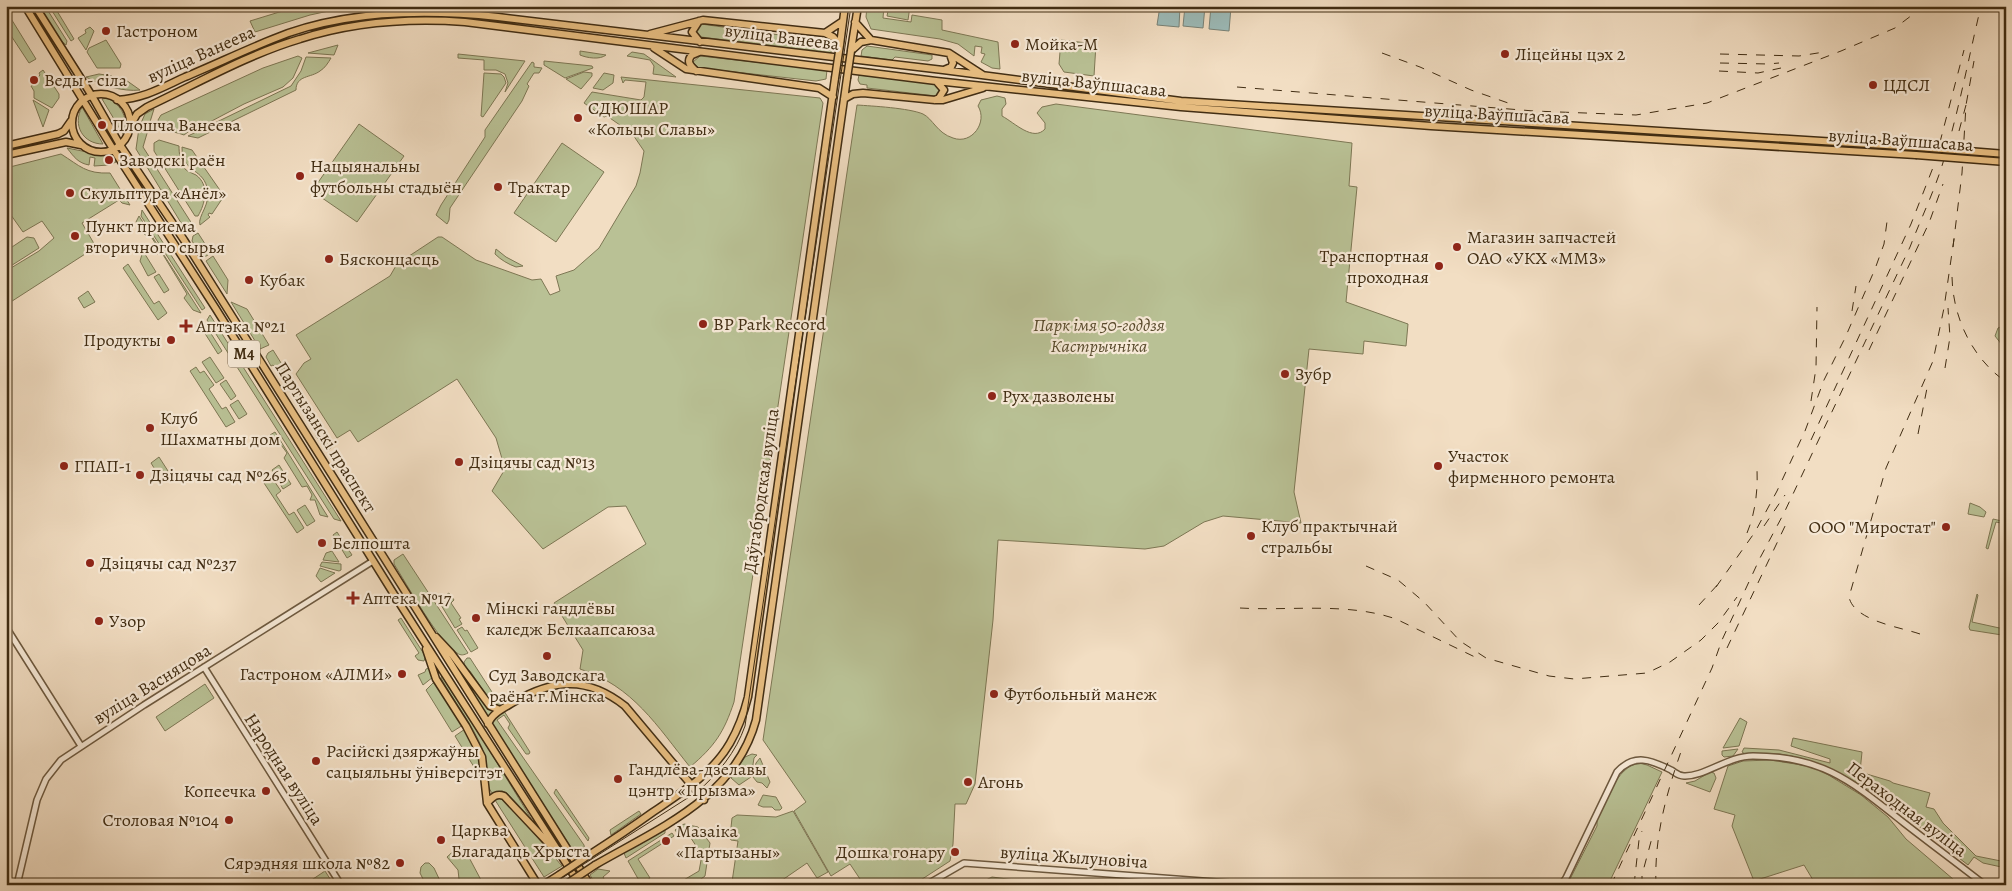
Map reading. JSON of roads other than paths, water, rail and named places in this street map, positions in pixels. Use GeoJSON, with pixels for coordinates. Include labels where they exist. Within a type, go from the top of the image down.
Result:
{"type":"FeatureCollection","features":[{"type":"Feature","properties":{"kind":"main road","name":"Партызанскі праспект"},"geometry":{"type":"LineString","coordinates":[[25,6],[113,149],[580,885]]}},
{"type":"Feature","properties":{"kind":"main road","name":"Партызанскі праспект"},"geometry":{"type":"LineString","coordinates":[[35,6],[92,96],[120,145],[189,248],[590,885]]}},
{"type":"Feature","properties":{"kind":"main road","name":"Даўгабродская вуліца"},"geometry":{"type":"LineString","coordinates":[[543,885],[691,786],[714,764],[730,743],[748,697],[845,6]]}},
{"type":"Feature","properties":{"kind":"main road","name":"Даўгабродская вуліца"},"geometry":{"type":"LineString","coordinates":[[565,885],[704,800],[723,780],[749,744],[756,720],[858,6]]}},
{"type":"Feature","properties":{"kind":"main road","name":"вуліца Ванеева"},"geometry":{"type":"LineString","coordinates":[[118,100],[143,97],[258,45],[294,31],[351,18],[437,11],[943,70],[1010,80]]}},
{"type":"Feature","properties":{"kind":"main road","name":"вуліца Ванеева"},"geometry":{"type":"LineString","coordinates":[[130,126],[137,114],[148,107],[277,46],[301,38],[354,26],[402,21],[434,20],[465,22],[986,87]]}},
{"type":"Feature","properties":{"kind":"main road"},"geometry":{"type":"LineString","coordinates":[[699,20],[692,32],[700,42]]}},
{"type":"Feature","properties":{"kind":"main road"},"geometry":{"type":"LineString","coordinates":[[644,35],[699,20],[825,33],[833,37],[840,45]]}},
{"type":"Feature","properties":{"kind":"main road"},"geometry":{"type":"LineString","coordinates":[[825,33],[843,21]]}},
{"type":"Feature","properties":{"kind":"main road"},"geometry":{"type":"LineString","coordinates":[[855,22],[871,40]]}},
{"type":"Feature","properties":{"kind":"main road"},"geometry":{"type":"LineString","coordinates":[[851,51],[861,42],[871,40],[949,53],[986,77]]}},
{"type":"Feature","properties":{"kind":"main road"},"geometry":{"type":"LineString","coordinates":[[648,45],[686,69],[819,88],[833,97]]}},
{"type":"Feature","properties":{"kind":"main road"},"geometry":{"type":"LineString","coordinates":[[697,72],[690,67],[689,60],[692,55],[700,52]]}},
{"type":"Feature","properties":{"kind":"main road"},"geometry":{"type":"LineString","coordinates":[[943,70],[950,68],[953,63],[949,53]]}},
{"type":"Feature","properties":{"kind":"main road"},"geometry":{"type":"LineString","coordinates":[[819,88],[830,84],[835,78]]}},
{"type":"Feature","properties":{"kind":"main road"},"geometry":{"type":"LineString","coordinates":[[847,80],[852,88],[863,93]]}},
{"type":"Feature","properties":{"kind":"main road","name":"вуліца Ваўпшасава"},"geometry":{"type":"LineString","coordinates":[[1010,80],[1181,101],[2006,154]]}},
{"type":"Feature","properties":{"kind":"main road"},"geometry":{"type":"LineString","coordinates":[[935,100],[939,98],[944,90],[936,82]]}},
{"type":"Feature","properties":{"kind":"main road"},"geometry":{"type":"LineString","coordinates":[[844,99],[853,94],[863,93],[943,100],[986,87]]}},
{"type":"Feature","properties":{"kind":"main road","name":"вуліца Ваўпшасава"},"geometry":{"type":"LineString","coordinates":[[986,87],[1200,109],[1431,126],[2006,162]]}},
{"type":"Feature","properties":{"kind":"main road"},"geometry":{"type":"LineString","coordinates":[[6,146],[64,131],[72,120],[76,108],[84,100],[92,96],[104,95],[118,100],[129,116],[130,126],[127,136],[120,145],[105,152],[96,152],[81,145],[66,142],[6,155]]}},
{"type":"Feature","properties":{"kind":"main road"},"geometry":{"type":"LineString","coordinates":[[72,120],[74,133],[81,145]]}},
{"type":"Feature","properties":{"kind":"main road"},"geometry":{"type":"LineString","coordinates":[[373,560],[384,558]]}},
{"type":"Feature","properties":{"kind":"main road"},"geometry":{"type":"LineString","coordinates":[[428,630],[451,652],[490,706],[500,710]]}},
{"type":"Feature","properties":{"kind":"main road"},"geometry":{"type":"LineString","coordinates":[[424,641],[436,679],[469,732],[482,757],[486,801],[538,885]]}},
{"type":"Feature","properties":{"kind":"main road"},"geometry":{"type":"LineString","coordinates":[[488,724],[490,718],[500,710],[532,692],[559,684],[575,684],[601,691],[625,706],[704,800]]}},
{"type":"Feature","properties":{"kind":"main road"},"geometry":{"type":"LineString","coordinates":[[486,801],[499,794],[504,796],[564,860]]}},
{"type":"Feature","properties":{"kind":"main road"},"geometry":{"type":"LineString","coordinates":[[591,854],[604,860]]}},
{"type":"Feature","properties":{"kind":"street","name":"вуліца Васняцова"},"geometry":{"type":"LineString","coordinates":[[17,885],[35,808],[42,788],[56,765],[81,746],[373,560]]}},
{"type":"Feature","properties":{"kind":"street"},"geometry":{"type":"LineString","coordinates":[[6,627],[81,746]]}},
{"type":"Feature","properties":{"kind":"street","name":"Народная вуліца"},"geometry":{"type":"LineString","coordinates":[[204,667],[341,885]]}},
{"type":"Feature","properties":{"kind":"street","name":"Пераходная вуліца"},"geometry":{"type":"LineString","coordinates":[[1561,885],[1617,772],[1626,763],[1641,759],[1674,772],[1678,776],[1684,776],[1698,774],[1732,760],[1758,756],[1776,756],[1802,761],[1838,774],[1860,788],[1986,885]]}},
{"type":"Feature","properties":{"kind":"street","name":"вуліца Жылуновіча"},"geometry":{"type":"LineString","coordinates":[[926,885],[964,863],[1256,885]]}},
{"type":"Feature","properties":{"kind":"water"},"geometry":{"type":"Polygon","coordinates":[[[1160,6],[1180,6],[1179,27],[1157,25],[1160,6]]]}},
{"type":"Feature","properties":{"kind":"water"},"geometry":{"type":"Polygon","coordinates":[[[1185,6],[1205,6],[1203,28],[1183,26],[1185,6]]]}},
{"type":"Feature","properties":{"kind":"water"},"geometry":{"type":"Polygon","coordinates":[[[1211,6],[1231,7],[1229,31],[1209,29],[1211,6]]]}},
{"type":"Feature","properties":{"kind":"tram line"},"geometry":{"type":"LineString","coordinates":[[551,885],[697,792],[726,762],[737,745],[745,726],[851,6]]}},
{"type":"Feature","properties":{"kind":"railway"},"geometry":{"type":"LineString","coordinates":[[1237,87],[1534,111],[1636,115],[1707,103],[1895,28],[1924,6]]}},
{"type":"Feature","properties":{"kind":"railway"},"geometry":{"type":"LineString","coordinates":[[1611,885],[1712,668],[1722,640],[1760,558],[1784,513],[1910,247],[1934,189],[1947,149],[1981,6]]}},
{"type":"Feature","properties":{"kind":"railway"},"geometry":{"type":"LineString","coordinates":[[1811,440],[1911,224],[1934,165],[1964,50]]}},
{"type":"Feature","properties":{"kind":"railway"},"geometry":{"type":"LineString","coordinates":[[1720,54],[1799,56],[1824,52]]}},
{"type":"Feature","properties":{"kind":"railway"},"geometry":{"type":"LineString","coordinates":[[1382,53],[1420,67],[1471,90],[1511,104]]}},
{"type":"Feature","properties":{"kind":"railway"},"geometry":{"type":"LineString","coordinates":[[1953,247],[1962,173],[1966,105],[1974,61]]}},
{"type":"Feature","properties":{"kind":"railway"},"geometry":{"type":"LineString","coordinates":[[1720,63],[1779,63]]}},
{"type":"Feature","properties":{"kind":"railway"},"geometry":{"type":"LineString","coordinates":[[1719,71],[1758,73],[1781,68]]}},
{"type":"Feature","properties":{"kind":"railway"},"geometry":{"type":"LineString","coordinates":[[1959,131],[1966,105]]}},
{"type":"Feature","properties":{"kind":"railway"},"geometry":{"type":"LineString","coordinates":[[1869,350],[1929,223],[1943,184]]}},
{"type":"Feature","properties":{"kind":"railway"},"geometry":{"type":"LineString","coordinates":[[1716,587],[1755,532],[1777,491],[1805,431],[1824,380],[1845,338],[1875,269],[1884,244],[1888,214]]}},
{"type":"Feature","properties":{"kind":"railway"},"geometry":{"type":"LineString","coordinates":[[1920,634],[1890,626],[1868,617],[1859,612],[1849,597],[1886,468],[1933,361],[1944,308],[1954,239]]}},
{"type":"Feature","properties":{"kind":"railway"},"geometry":{"type":"LineString","coordinates":[[1952,277],[1956,307],[1967,336],[1983,361],[2006,382]]}},
{"type":"Feature","properties":{"kind":"railway"},"geometry":{"type":"LineString","coordinates":[[1852,311],[1856,286]]}},
{"type":"Feature","properties":{"kind":"railway"},"geometry":{"type":"LineString","coordinates":[[1811,401],[1816,368],[1817,307]]}},
{"type":"Feature","properties":{"kind":"railway"},"geometry":{"type":"LineString","coordinates":[[1945,368],[1950,337],[1948,308]]}},
{"type":"Feature","properties":{"kind":"railway"},"geometry":{"type":"LineString","coordinates":[[1918,434],[1928,383]]}},
{"type":"Feature","properties":{"kind":"railway"},"geometry":{"type":"LineString","coordinates":[[1747,533],[1755,502],[1757,470]]}},
{"type":"Feature","properties":{"kind":"railway"},"geometry":{"type":"LineString","coordinates":[[1764,526],[1785,495]]}},
{"type":"Feature","properties":{"kind":"railway"},"geometry":{"type":"LineString","coordinates":[[1727,648],[1786,524]]}},
{"type":"Feature","properties":{"kind":"railway"},"geometry":{"type":"LineString","coordinates":[[1366,566],[1398,580],[1424,602],[1460,641],[1486,658],[1549,676],[1574,679],[1647,673],[1670,662],[1701,640],[1718,623],[1737,597]]}},
{"type":"Feature","properties":{"kind":"railway"},"geometry":{"type":"LineString","coordinates":[[1699,605],[1721,581]]}},
{"type":"Feature","properties":{"kind":"railway"},"geometry":{"type":"LineString","coordinates":[[1240,608],[1319,608],[1377,614],[1396,619],[1477,658]]}},
{"type":"Feature","properties":{"kind":"railway"},"geometry":{"type":"LineString","coordinates":[[1656,885],[1659,831],[1683,746]]}},
{"type":"Feature","properties":{"kind":"railway"},"geometry":{"type":"LineString","coordinates":[[1634,885],[1639,840],[1642,831]]}},
{"type":"Feature","properties":{"kind":"railway"},"geometry":{"type":"LineString","coordinates":[[1642,885],[1642,875],[1653,834]]}},
{"type":"Feature","properties":{"kind":"place","name":"Гастроном"},"geometry":{"type":"Point","coordinates":[106,31]}},
{"type":"Feature","properties":{"kind":"place","name":"Мойка-М"},"geometry":{"type":"Point","coordinates":[1015,44]}},
{"type":"Feature","properties":{"kind":"place","name":"Ліцейны цэх 2"},"geometry":{"type":"Point","coordinates":[1505,54]}},
{"type":"Feature","properties":{"kind":"place","name":"Веды - сіла"},"geometry":{"type":"Point","coordinates":[34,80]}},
{"type":"Feature","properties":{"kind":"place","name":"ЦДСЛ"},"geometry":{"type":"Point","coordinates":[1873,85]}},
{"type":"Feature","properties":{"kind":"place","name":"СДЮШАР «Кольцы Славы»"},"geometry":{"type":"Point","coordinates":[578,118]}},
{"type":"Feature","properties":{"kind":"place","name":"Плошча Ванеева"},"geometry":{"type":"Point","coordinates":[102,125]}},
{"type":"Feature","properties":{"kind":"place","name":"Заводскі раён"},"geometry":{"type":"Point","coordinates":[109,160]}},
{"type":"Feature","properties":{"kind":"place","name":"Нацыянальны футбольны стадыён"},"geometry":{"type":"Point","coordinates":[300,176]}},
{"type":"Feature","properties":{"kind":"place","name":"Трактар"},"geometry":{"type":"Point","coordinates":[498,187]}},
{"type":"Feature","properties":{"kind":"place","name":"Скульптура «Анёл»"},"geometry":{"type":"Point","coordinates":[70,193]}},
{"type":"Feature","properties":{"kind":"place","name":"Пункт приема вторичного сырья"},"geometry":{"type":"Point","coordinates":[75,236]}},
{"type":"Feature","properties":{"kind":"place","name":"Магазин запчастей ОАО «УКХ «ММЗ»"},"geometry":{"type":"Point","coordinates":[1457,247]}},
{"type":"Feature","properties":{"kind":"place","name":"Бясконцасць"},"geometry":{"type":"Point","coordinates":[329,259]}},
{"type":"Feature","properties":{"kind":"place","name":"Транспортная проходная"},"geometry":{"type":"Point","coordinates":[1439,266]}},
{"type":"Feature","properties":{"kind":"place","name":"Кубак"},"geometry":{"type":"Point","coordinates":[249,280]}},
{"type":"Feature","properties":{"kind":"place","name":"BP Park Record"},"geometry":{"type":"Point","coordinates":[703,324]}},
{"type":"Feature","properties":{"kind":"place","name":"Аптэка №21"},"geometry":{"type":"Point","coordinates":[186,326]}},
{"type":"Feature","properties":{"kind":"place","name":"Продукты"},"geometry":{"type":"Point","coordinates":[171,340]}},
{"type":"Feature","properties":{"kind":"place","name":"Зубр"},"geometry":{"type":"Point","coordinates":[1285,374]}},
{"type":"Feature","properties":{"kind":"place","name":"Рух дазволены"},"geometry":{"type":"Point","coordinates":[992,396]}},
{"type":"Feature","properties":{"kind":"place","name":"Клуб Шахматны дом"},"geometry":{"type":"Point","coordinates":[150,428]}},
{"type":"Feature","properties":{"kind":"place","name":"Дзіцячы сад №13"},"geometry":{"type":"Point","coordinates":[459,462]}},
{"type":"Feature","properties":{"kind":"place","name":"ГПАП-1"},"geometry":{"type":"Point","coordinates":[64,466]}},
{"type":"Feature","properties":{"kind":"place","name":"Участок фирменного ремонта"},"geometry":{"type":"Point","coordinates":[1438,466]}},
{"type":"Feature","properties":{"kind":"place","name":"Дзіцячы сад №265"},"geometry":{"type":"Point","coordinates":[140,475]}},
{"type":"Feature","properties":{"kind":"place","name":"ООО \"Миростат\""},"geometry":{"type":"Point","coordinates":[1946,527]}},
{"type":"Feature","properties":{"kind":"place","name":"Клуб практычнай стральбы"},"geometry":{"type":"Point","coordinates":[1251,536]}},
{"type":"Feature","properties":{"kind":"place","name":"Белпошта"},"geometry":{"type":"Point","coordinates":[322,543]}},
{"type":"Feature","properties":{"kind":"place","name":"Дзіцячы сад №237"},"geometry":{"type":"Point","coordinates":[90,563]}},
{"type":"Feature","properties":{"kind":"place","name":"Аптека №17"},"geometry":{"type":"Point","coordinates":[353,598]}},
{"type":"Feature","properties":{"kind":"place","name":"Мінскі гандлёвы каледж Белкаапсаюза"},"geometry":{"type":"Point","coordinates":[476,618]}},
{"type":"Feature","properties":{"kind":"place","name":"Узор"},"geometry":{"type":"Point","coordinates":[99,621]}},
{"type":"Feature","properties":{"kind":"place","name":"Суд Заводскага раёна г.Мінска"},"geometry":{"type":"Point","coordinates":[547,656]}},
{"type":"Feature","properties":{"kind":"place","name":"Гастроном «АЛМИ»"},"geometry":{"type":"Point","coordinates":[402,674]}},
{"type":"Feature","properties":{"kind":"place","name":"Футбольный манеж"},"geometry":{"type":"Point","coordinates":[994,694]}},
{"type":"Feature","properties":{"kind":"place","name":"Расійскі дзяржаўны сацыяльны ўніверсітэт"},"geometry":{"type":"Point","coordinates":[316,761]}},
{"type":"Feature","properties":{"kind":"place","name":"Гандлёва-дзелавы цэнтр «Прызма»"},"geometry":{"type":"Point","coordinates":[618,779]}},
{"type":"Feature","properties":{"kind":"place","name":"Агонь"},"geometry":{"type":"Point","coordinates":[968,782]}},
{"type":"Feature","properties":{"kind":"place","name":"Копеечка"},"geometry":{"type":"Point","coordinates":[266,791]}},
{"type":"Feature","properties":{"kind":"place","name":"Столовая №104"},"geometry":{"type":"Point","coordinates":[229,820]}},
{"type":"Feature","properties":{"kind":"place","name":"Царква Благадаць Хрыста"},"geometry":{"type":"Point","coordinates":[441,840]}},
{"type":"Feature","properties":{"kind":"place","name":"Мазаіка «Партызаны»"},"geometry":{"type":"Point","coordinates":[666,841]}},
{"type":"Feature","properties":{"kind":"place","name":"Дошка гонару"},"geometry":{"type":"Point","coordinates":[955,852]}},
{"type":"Feature","properties":{"kind":"place","name":"Сярэдняя школа №82"},"geometry":{"type":"Point","coordinates":[400,863]}},
{"type":"Feature","properties":{"kind":"park label","name":"Парк імя 50-годдзя Кастрычніка"},"geometry":{"type":"Point","coordinates":[1099,335]}}]}
